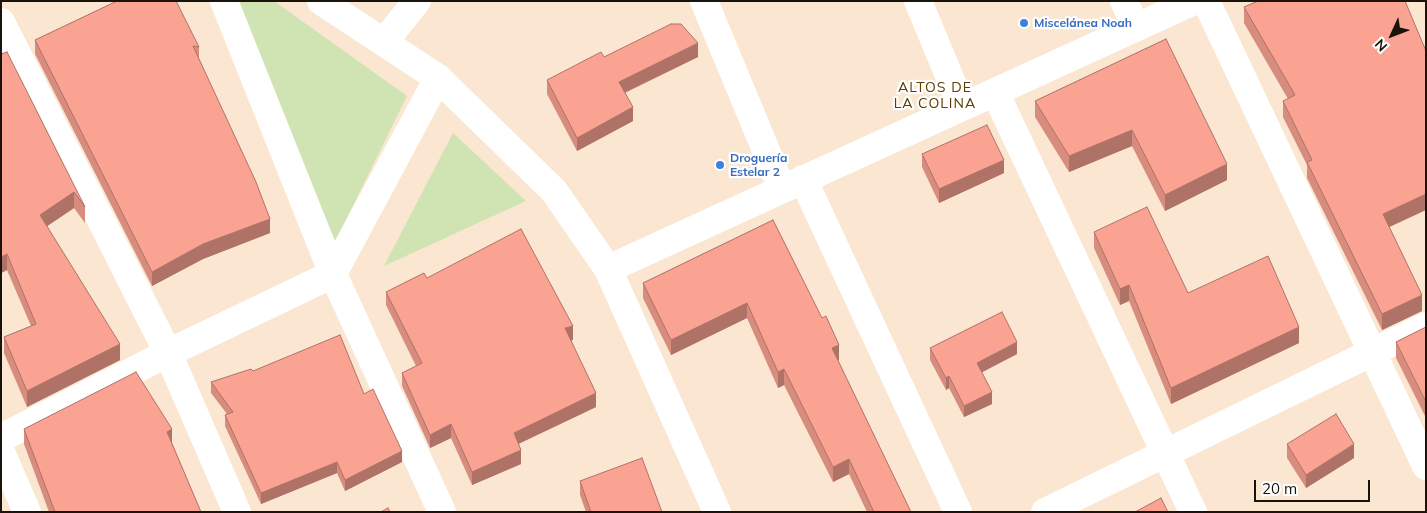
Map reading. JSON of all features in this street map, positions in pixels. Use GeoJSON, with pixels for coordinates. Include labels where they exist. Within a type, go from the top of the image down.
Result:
{"type":"FeatureCollection","features":[{"type":"Feature","properties":{"kind":"street"},"geometry":{"type":"LineString","coordinates":[[224,1],[333,274],[442,512]]}},
{"type":"Feature","properties":{"kind":"street"},"geometry":{"type":"LineString","coordinates":[[321,1],[438,78],[554,191],[608,269],[717,512]]}},
{"type":"Feature","properties":{"kind":"street"},"geometry":{"type":"LineString","coordinates":[[384,42],[417,1]]}},
{"type":"Feature","properties":{"kind":"street"},"geometry":{"type":"LineString","coordinates":[[704,1],[793,184],[958,512]]}},
{"type":"Feature","properties":{"kind":"street"},"geometry":{"type":"LineString","coordinates":[[918,1],[962,107]]}},
{"type":"Feature","properties":{"kind":"street"},"geometry":{"type":"LineString","coordinates":[[1124,1],[1136,28]]}},
{"type":"Feature","properties":{"kind":"street"},"geometry":{"type":"LineString","coordinates":[[608,269],[1194,1]]}},
{"type":"Feature","properties":{"kind":"street"},"geometry":{"type":"LineString","coordinates":[[1206,1],[1426,466]]}},
{"type":"Feature","properties":{"kind":"street"},"geometry":{"type":"LineString","coordinates":[[1,22],[168,353],[237,512]]}},
{"type":"Feature","properties":{"kind":"street"},"geometry":{"type":"LineString","coordinates":[[1,438],[168,353],[333,274],[438,78]]}},
{"type":"Feature","properties":{"kind":"street"},"geometry":{"type":"LineString","coordinates":[[995,92],[1193,512]]}},
{"type":"Feature","properties":{"kind":"street"},"geometry":{"type":"LineString","coordinates":[[1045,512],[1426,326]]}},
{"type":"Feature","properties":{"kind":"street"},"geometry":{"type":"LineString","coordinates":[[1,452],[27,512]]}},
{"type":"Feature","properties":{"kind":"green space"},"geometry":{"type":"Polygon","coordinates":[[[237,1],[274,1],[407,96],[334,244],[237,1]]]}},
{"type":"Feature","properties":{"kind":"green space"},"geometry":{"type":"Polygon","coordinates":[[[453,133],[526,201],[384,266],[453,133]]]}},
{"type":"Feature","properties":{"kind":"building"},"geometry":{"type":"Polygon","coordinates":[[[117,1],[176,1],[199,47],[193,46],[256,182],[270,219],[203,244],[152,272],[35,40],[117,1]]]}},
{"type":"Feature","properties":{"kind":"building"},"geometry":{"type":"Polygon","coordinates":[[[1258,1],[1405,1],[1426,51],[1426,194],[1383,214],[1422,295],[1382,314],[1307,162],[1312,160],[1283,101],[1295,95],[1244,7],[1258,1]]]}},
{"type":"Feature","properties":{"kind":"building"},"geometry":{"type":"Polygon","coordinates":[[[671,24],[681,24],[698,43],[619,82],[633,107],[577,138],[547,80],[601,52],[604,57],[671,24]]]}},
{"type":"Feature","properties":{"kind":"building"},"geometry":{"type":"Polygon","coordinates":[[[1166,39],[1227,164],[1165,195],[1132,130],[1069,156],[1035,101],[1166,39]]]}},
{"type":"Feature","properties":{"kind":"building"},"geometry":{"type":"Polygon","coordinates":[[[7,52],[85,207],[74,192],[40,215],[120,344],[27,391],[4,337],[36,324],[7,254],[1,257],[1,54],[7,52]]]}},
{"type":"Feature","properties":{"kind":"building"},"geometry":{"type":"Polygon","coordinates":[[[987,125],[1004,160],[939,189],[922,154],[987,125]]]}},
{"type":"Feature","properties":{"kind":"building"},"geometry":{"type":"Polygon","coordinates":[[[1147,207],[1188,293],[1268,256],[1299,327],[1171,388],[1129,285],[1120,289],[1094,232],[1147,207]]]}},
{"type":"Feature","properties":{"kind":"building"},"geometry":{"type":"Polygon","coordinates":[[[773,220],[822,318],[826,316],[839,345],[832,348],[911,512],[874,512],[849,459],[833,467],[784,369],[778,372],[747,303],[671,340],[643,283],[773,220]]]}},
{"type":"Feature","properties":{"kind":"building"},"geometry":{"type":"Polygon","coordinates":[[[521,229],[573,326],[565,328],[596,393],[514,433],[521,450],[472,472],[451,424],[430,435],[402,373],[422,363],[386,292],[424,273],[427,278],[521,229]]]}},
{"type":"Feature","properties":{"kind":"building"},"geometry":{"type":"Polygon","coordinates":[[[1002,312],[1017,342],[977,363],[992,392],[964,406],[949,376],[946,378],[930,348],[1002,312]]]}},
{"type":"Feature","properties":{"kind":"building"},"geometry":{"type":"Polygon","coordinates":[[[1426,327],[1426,402],[1396,342],[1426,327]]]}},
{"type":"Feature","properties":{"kind":"building"},"geometry":{"type":"Polygon","coordinates":[[[340,335],[364,394],[373,389],[402,451],[345,480],[337,462],[261,493],[225,415],[233,412],[211,382],[251,369],[253,371],[340,335]]]}},
{"type":"Feature","properties":{"kind":"building"},"geometry":{"type":"Polygon","coordinates":[[[136,372],[172,429],[167,432],[201,512],[55,512],[24,429],[136,372]]]}},
{"type":"Feature","properties":{"kind":"building"},"geometry":{"type":"Polygon","coordinates":[[[1336,414],[1354,444],[1306,475],[1287,444],[1336,414]]]}},
{"type":"Feature","properties":{"kind":"building"},"geometry":{"type":"Polygon","coordinates":[[[642,458],[662,512],[591,512],[580,481],[642,458]]]}},
{"type":"Feature","properties":{"kind":"building"},"geometry":{"type":"Polygon","coordinates":[[[1161,498],[1168,512],[1135,512],[1161,498]]]}},
{"type":"Feature","properties":{"kind":"building"},"geometry":{"type":"Polygon","coordinates":[[[388,508],[390,512],[381,512],[388,508]]]}},
{"type":"Feature","properties":{"kind":"place","name":"Miscelánea Noah"},"geometry":{"type":"Point","coordinates":[1024,23]}},
{"type":"Feature","properties":{"kind":"place","name":"Droguería Estelar 2"},"geometry":{"type":"Point","coordinates":[720,165]}},
{"type":"Feature","properties":{"kind":"district","name":"ALTOS DE LA COLINA"},"geometry":{"type":"Point","coordinates":[935,96]}}]}
